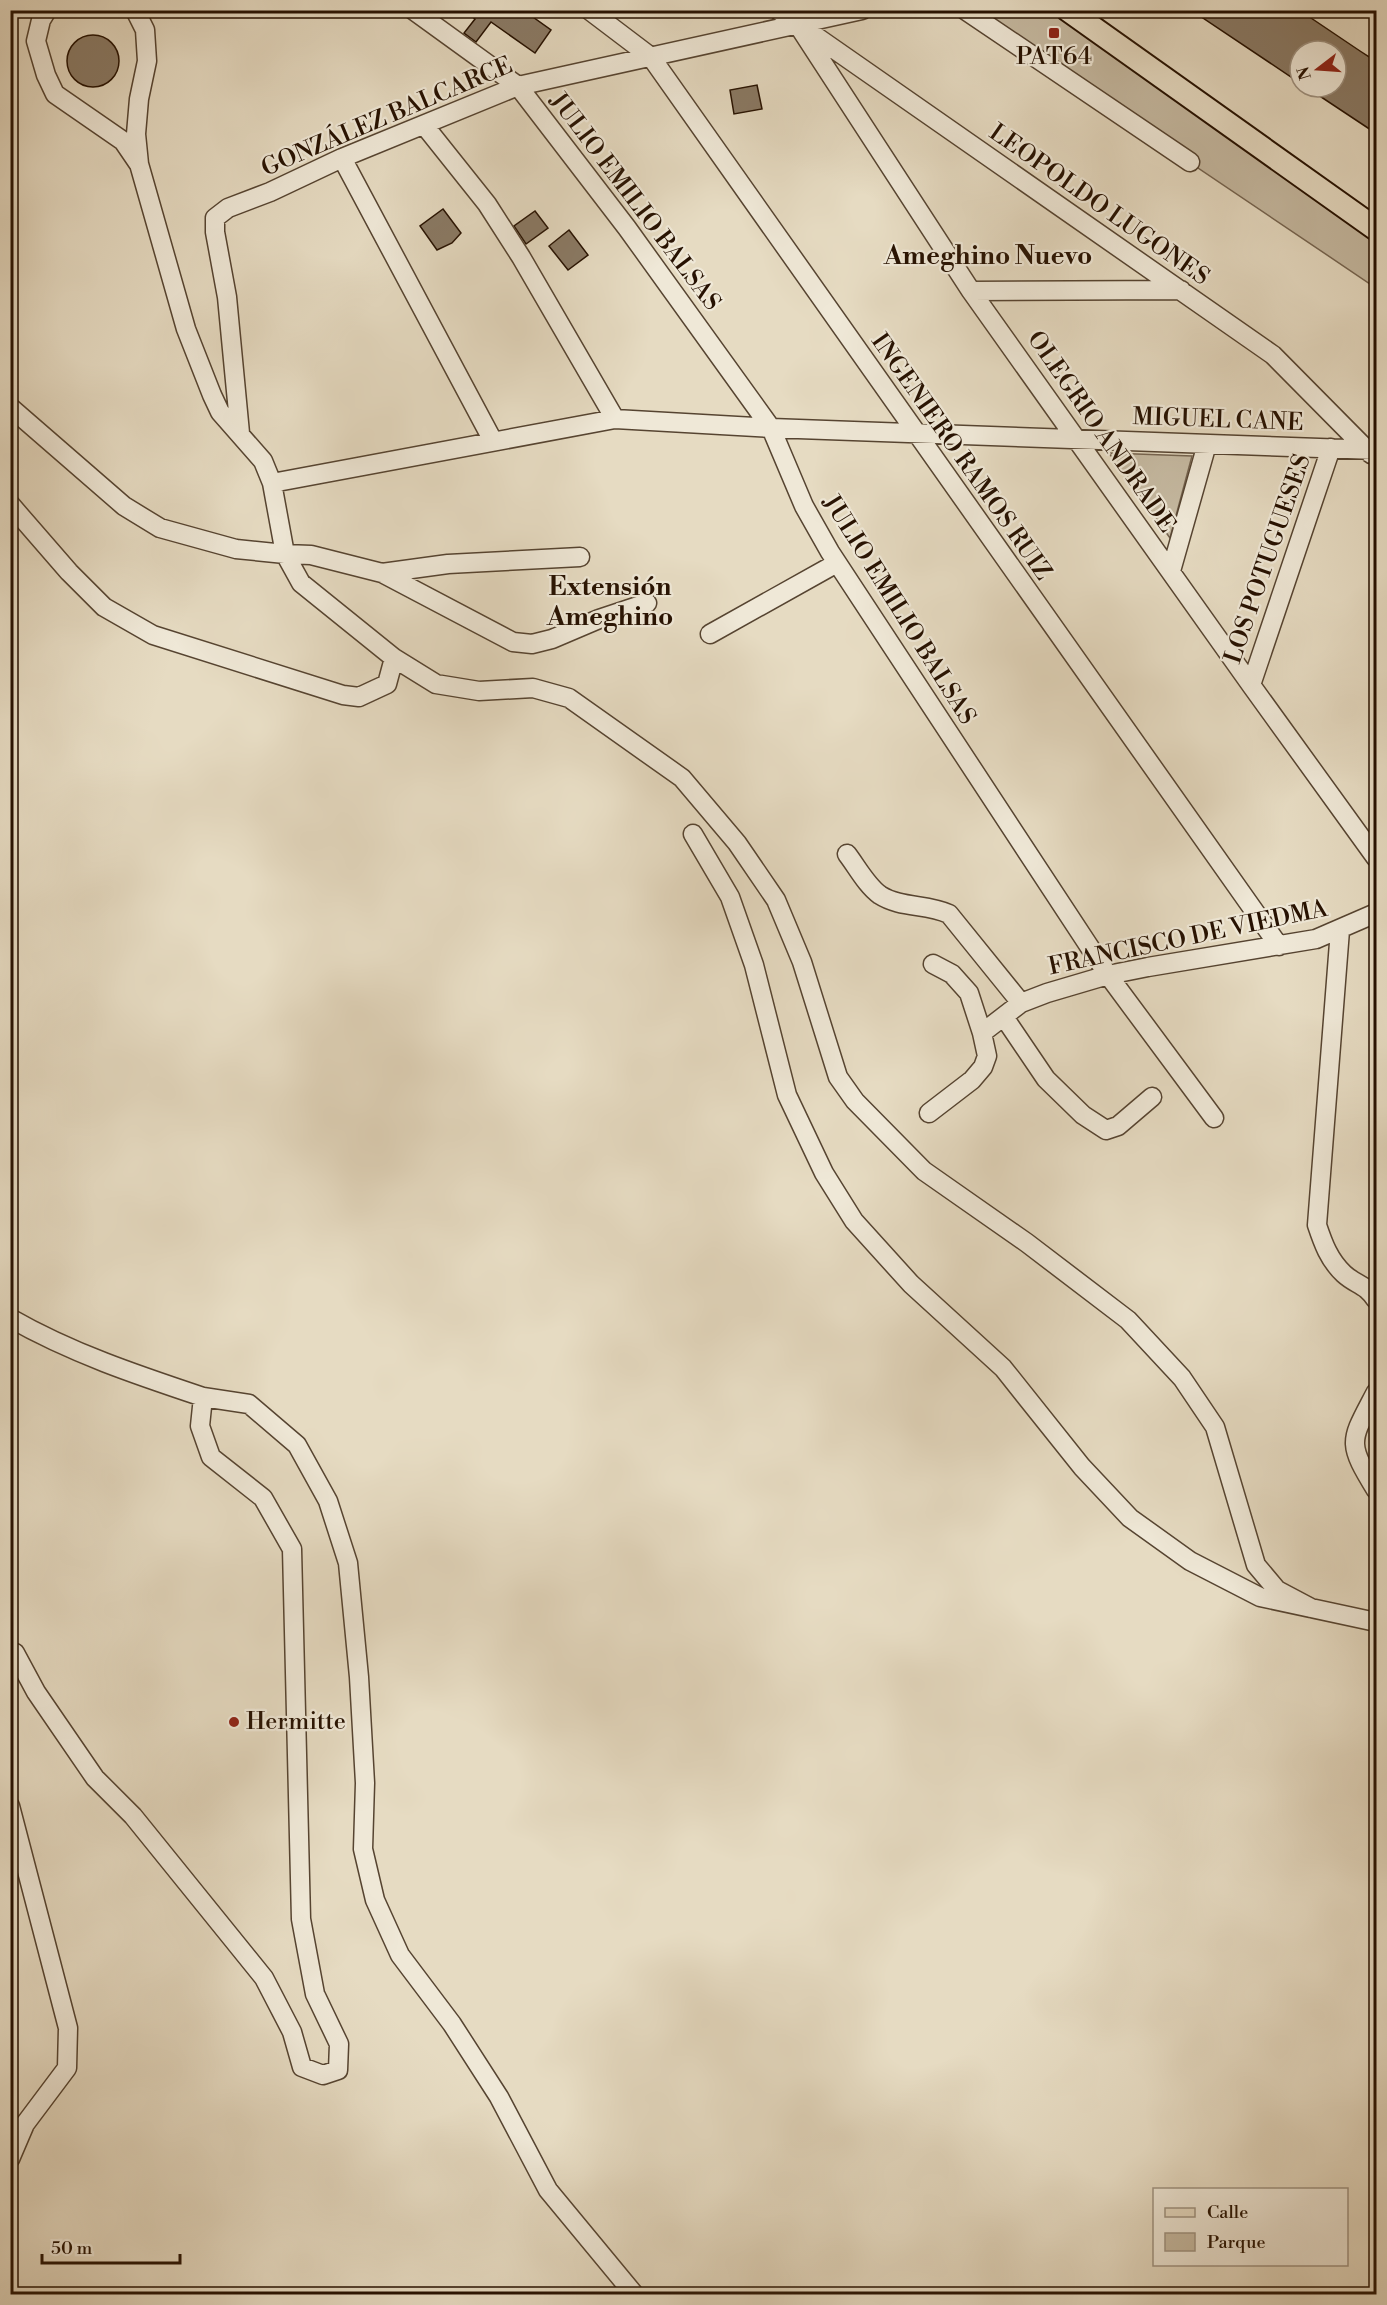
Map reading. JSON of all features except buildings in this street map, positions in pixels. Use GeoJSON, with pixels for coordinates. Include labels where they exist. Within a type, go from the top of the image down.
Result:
{"type":"FeatureCollection","features":[{"type":"Feature","properties":{"kind":"main road"},"geometry":{"type":"LineString","coordinates":[[1068,10],[1377,229]]}},
{"type":"Feature","properties":{"kind":"street"},"geometry":{"type":"LineString","coordinates":[[47,10],[41,20],[36,41],[46,75],[56,94],[123,141],[139,164]]}},
{"type":"Feature","properties":{"kind":"street"},"geometry":{"type":"LineString","coordinates":[[135,10],[146,30],[147,61],[139,99],[136,134],[139,164],[186,329],[220,412],[263,461],[272,483],[285,554],[301,583],[394,658],[436,684],[479,691],[533,688],[569,698],[682,778],[737,843],[776,900],[802,962],[838,1077],[855,1101],[924,1171],[1027,1243],[1128,1320],[1182,1378],[1215,1427],[1256,1565],[1277,1590],[1311,1608]]}},
{"type":"Feature","properties":{"kind":"street","name":"JULIO EMILIO BALSAS"},"geometry":{"type":"LineString","coordinates":[[413,10],[518,86],[627,228],[771,428],[804,506],[837,563],[1108,975],[1214,1118]]}},
{"type":"Feature","properties":{"kind":"street","name":"INGENIERO RAMOS RUIZ"},"geometry":{"type":"LineString","coordinates":[[589,10],[651,57],[1279,946]]}},
{"type":"Feature","properties":{"kind":"street","name":"LEOPOLDO LUGONES"},"geometry":{"type":"LineString","coordinates":[[778,10],[1274,355],[1373,452]]}},
{"type":"Feature","properties":{"kind":"street","name":"GONZÁLEZ BALCARCE"},"geometry":{"type":"LineString","coordinates":[[240,434],[227,297],[215,232],[215,218],[228,208],[270,192],[342,158],[518,86],[862,10]]}},
{"type":"Feature","properties":{"kind":"street"},"geometry":{"type":"LineString","coordinates":[[965,10],[1190,162]]}},
{"type":"Feature","properties":{"kind":"street","name":"OLEGRIO ANDRADE"},"geometry":{"type":"LineString","coordinates":[[798,24],[971,291],[1377,858]]}},
{"type":"Feature","properties":{"kind":"street"},"geometry":{"type":"LineString","coordinates":[[424,125],[487,204],[521,257],[615,419]]}},
{"type":"Feature","properties":{"kind":"street"},"geometry":{"type":"LineString","coordinates":[[342,158],[493,441]]}},
{"type":"Feature","properties":{"kind":"street"},"geometry":{"type":"LineString","coordinates":[[971,291],[1181,290]]}},
{"type":"Feature","properties":{"kind":"street"},"geometry":{"type":"LineString","coordinates":[[10,408],[124,506],[160,528],[236,549],[311,555],[382,573],[513,642],[532,644],[552,639],[647,603]]}},
{"type":"Feature","properties":{"kind":"street","name":"MIGUEL CANE"},"geometry":{"type":"LineString","coordinates":[[272,483],[615,419],[771,428],[1330,448],[1373,452]]}},
{"type":"Feature","properties":{"kind":"street"},"geometry":{"type":"LineString","coordinates":[[1171,571],[1207,444]]}},
{"type":"Feature","properties":{"kind":"street","name":"LOS POTUGUESES"},"geometry":{"type":"LineString","coordinates":[[1251,685],[1330,448]]}},
{"type":"Feature","properties":{"kind":"street"},"geometry":{"type":"LineString","coordinates":[[10,504],[69,572],[104,607],[153,635],[359,697],[387,684],[394,658]]}},
{"type":"Feature","properties":{"kind":"street"},"geometry":{"type":"LineString","coordinates":[[382,573],[448,564],[580,557]]}},
{"type":"Feature","properties":{"kind":"street"},"geometry":{"type":"LineString","coordinates":[[710,633],[837,563]]}},
{"type":"Feature","properties":{"kind":"street"},"geometry":{"type":"LineString","coordinates":[[693,834],[730,897],[754,964],[787,1095],[824,1173],[854,1221],[912,1284],[1003,1368],[1082,1467],[1130,1518],[1190,1561],[1260,1597],[1377,1622]]}},
{"type":"Feature","properties":{"kind":"street"},"geometry":{"type":"LineString","coordinates":[[847,854],[880,895],[897,902],[936,908],[949,914],[1021,1003]]}},
{"type":"Feature","properties":{"kind":"street","name":"FRANCISCO DE VIEDMA"},"geometry":{"type":"LineString","coordinates":[[982,1033],[1021,1003],[1108,975],[1316,939],[1377,914]]}},
{"type":"Feature","properties":{"kind":"street"},"geometry":{"type":"LineString","coordinates":[[1340,930],[1317,1225],[1326,1252],[1345,1275],[1374,1292]]}},
{"type":"Feature","properties":{"kind":"street"},"geometry":{"type":"LineString","coordinates":[[929,1113],[972,1080],[983,1067],[987,1056],[969,993],[952,974],[933,964]]}},
{"type":"Feature","properties":{"kind":"street"},"geometry":{"type":"LineString","coordinates":[[1004,1017],[1046,1079],[1083,1115],[1106,1130],[1118,1126],[1152,1097]]}},
{"type":"Feature","properties":{"kind":"street"},"geometry":{"type":"LineString","coordinates":[[10,1318],[44,1337],[88,1356],[203,1397],[249,1404],[297,1445],[328,1501],[348,1563],[359,1677],[365,1783],[363,1850],[375,1900],[400,1955],[452,2025],[500,2097],[548,2190],[634,2295]]}},
{"type":"Feature","properties":{"kind":"street"},"geometry":{"type":"LineString","coordinates":[[1377,1392],[1357,1428],[1354,1447],[1359,1462],[1377,1490]]}},
{"type":"Feature","properties":{"kind":"street"},"geometry":{"type":"LineString","coordinates":[[10,1653],[15,1653],[36,1692],[95,1778],[133,1816],[264,1978],[291,2032],[302,2067],[323,2075],[338,2070],[339,2044],[315,1994],[301,1919],[292,1549],[263,1497],[211,1457],[200,1426],[203,1397]]}},
{"type":"Feature","properties":{"kind":"street"},"geometry":{"type":"LineString","coordinates":[[10,1806],[68,2028],[67,2068],[25,2124],[10,2159]]}},
{"type":"Feature","properties":{"kind":"green space"},"geometry":{"type":"Polygon","coordinates":[[[965,11],[1068,11],[1376,229],[1376,288],[965,11]]]}},
{"type":"Feature","properties":{"kind":"green space"},"geometry":{"type":"Polygon","coordinates":[[[1109,453],[1192,456],[1170,538],[1109,453]]]}},
{"type":"Feature","properties":{"kind":"place","name":"PAT64"},"geometry":{"type":"Point","coordinates":[1054,33]}},
{"type":"Feature","properties":{"kind":"place","name":"Hermitte"},"geometry":{"type":"Point","coordinates":[234,1722]}},
{"type":"Feature","properties":{"kind":"district","name":"Ameghino Nuevo"},"geometry":{"type":"Point","coordinates":[988,256]}},
{"type":"Feature","properties":{"kind":"district","name":"Extensión Ameghino"},"geometry":{"type":"Point","coordinates":[610,602]}}]}
